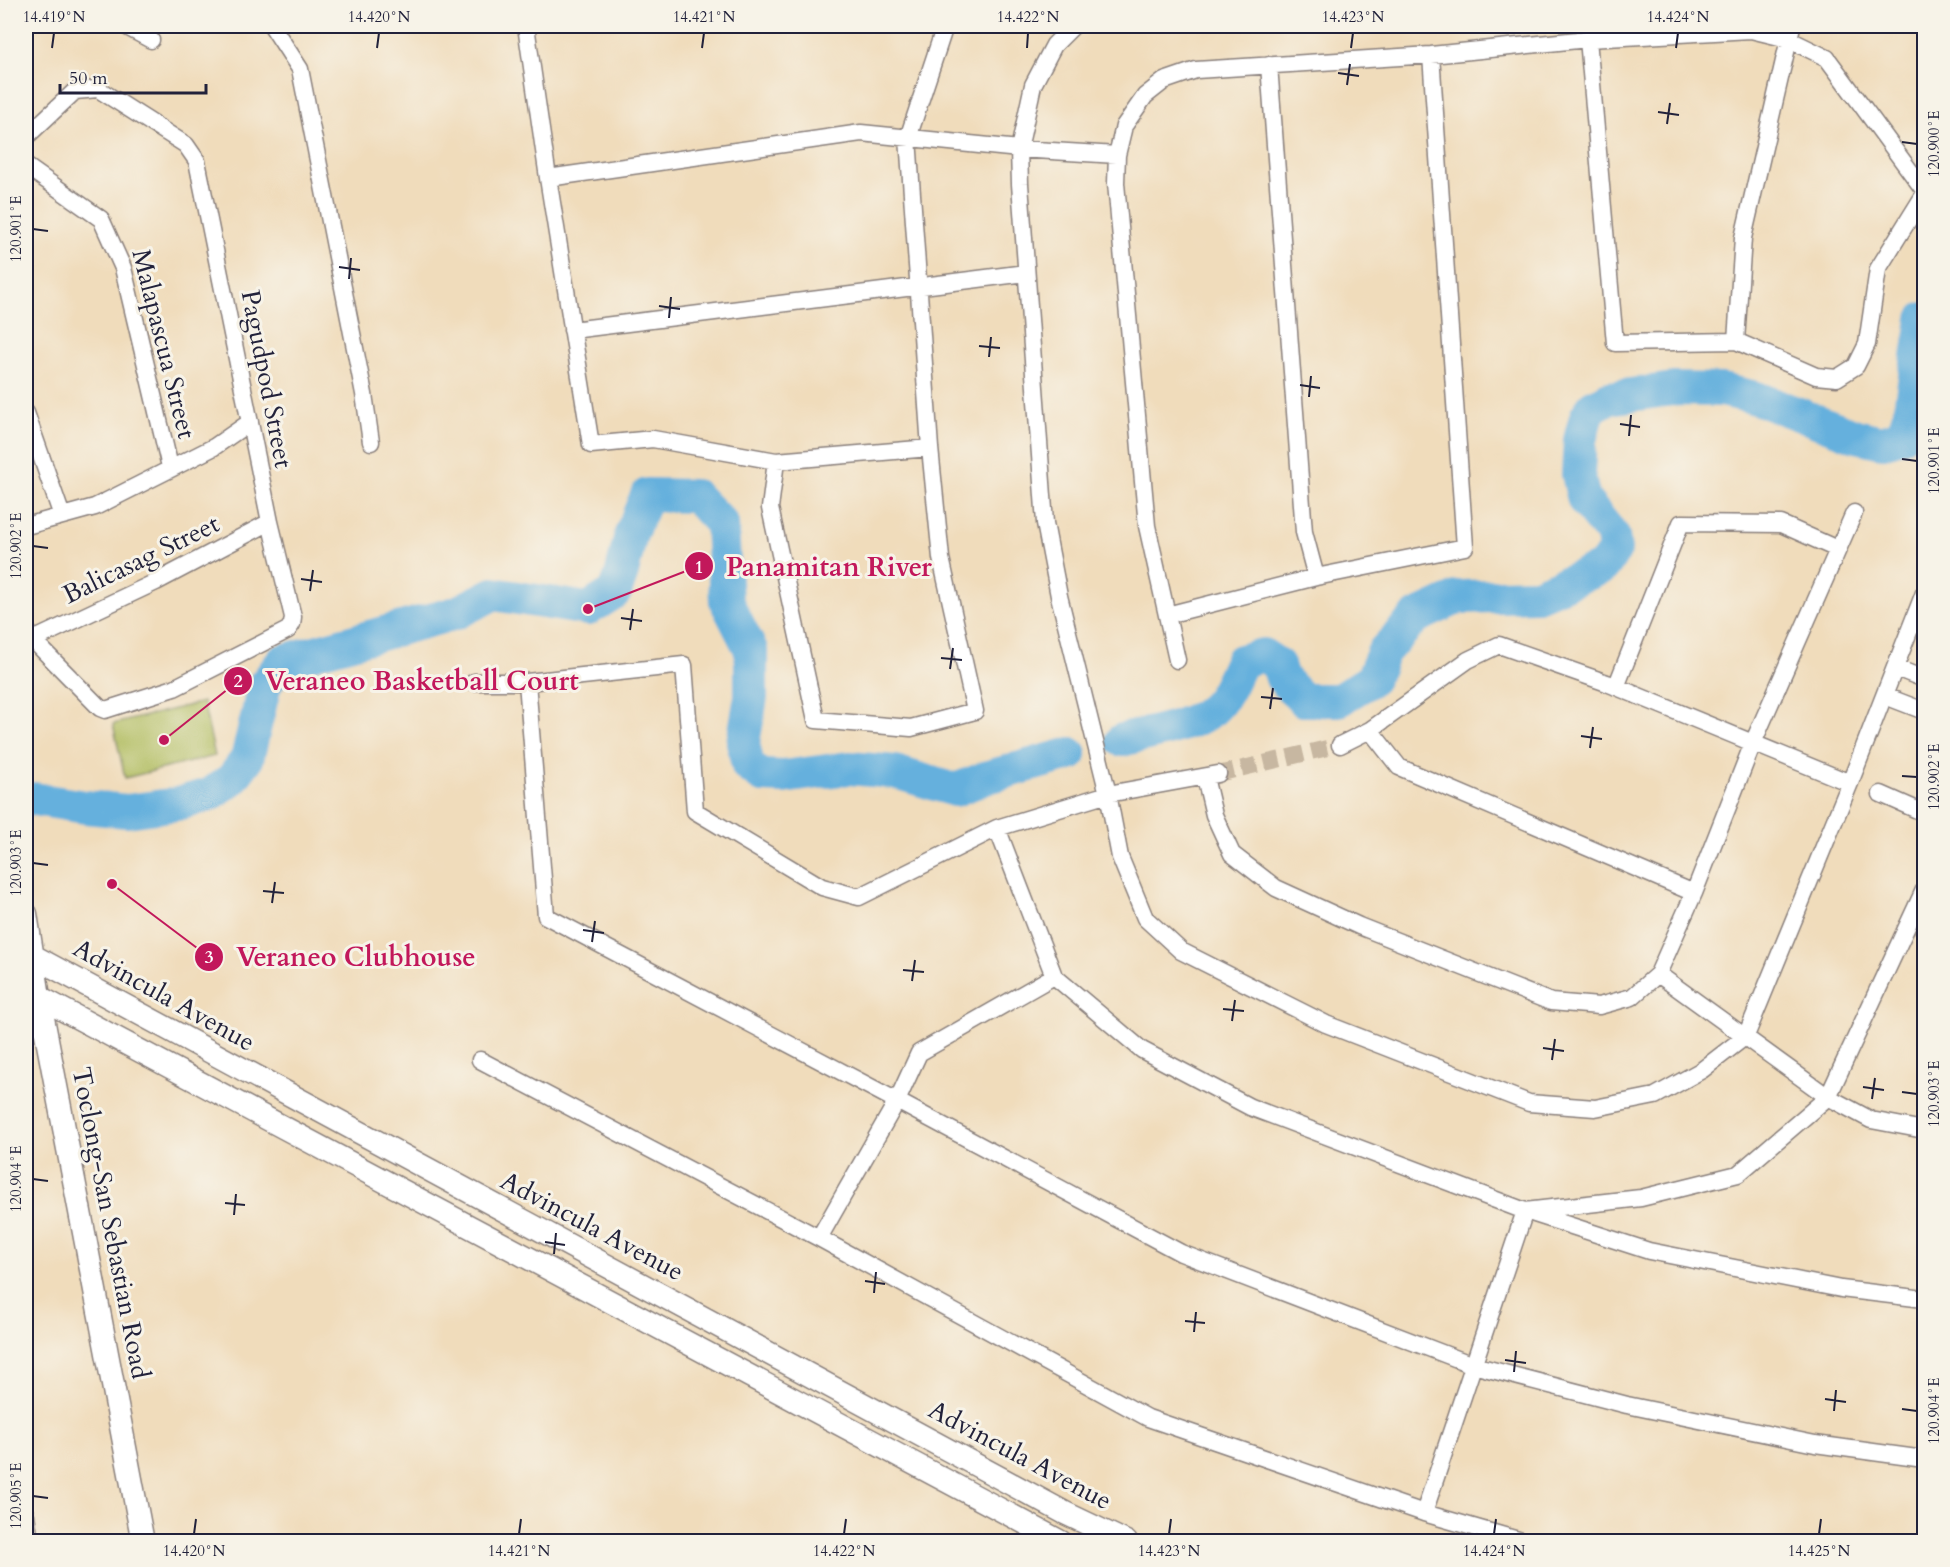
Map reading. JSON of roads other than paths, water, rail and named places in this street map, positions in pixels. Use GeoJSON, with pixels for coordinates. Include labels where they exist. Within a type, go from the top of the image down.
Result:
{"type":"FeatureCollection","features":[{"type":"Feature","properties":{"kind":"main road","name":"Toclong-San Sebastian Road"},"geometry":{"type":"LineString","coordinates":[[26,914],[39,997],[143,1542]]}},
{"type":"Feature","properties":{"kind":"main road","name":"Advincula Avenue"},"geometry":{"type":"LineString","coordinates":[[33,956],[1065,1513],[1126,1542]]}},
{"type":"Feature","properties":{"kind":"main road"},"geometry":{"type":"LineString","coordinates":[[39,997],[1061,1542]]}},
{"type":"Feature","properties":{"kind":"main road"},"geometry":{"type":"LineString","coordinates":[[487,1234],[500,1209]]}},
{"type":"Feature","properties":{"kind":"street"},"geometry":{"type":"LineString","coordinates":[[125,26],[151,40]]}},
{"type":"Feature","properties":{"kind":"street"},"geometry":{"type":"LineString","coordinates":[[273,26],[300,69],[364,394],[371,442]]}},
{"type":"Feature","properties":{"kind":"street"},"geometry":{"type":"LineString","coordinates":[[526,26],[591,445],[653,439],[776,461],[930,448]]}},
{"type":"Feature","properties":{"kind":"street"},"geometry":{"type":"LineString","coordinates":[[776,461],[770,508],[816,720],[911,728],[975,711],[941,558],[930,448],[908,138],[945,26]]}},
{"type":"Feature","properties":{"kind":"street"},"geometry":{"type":"LineString","coordinates":[[1072,26],[1054,45],[1033,85],[1019,148],[1045,523],[1059,596],[1108,794],[1120,857],[1145,918],[1181,951],[1326,1024],[1529,1103],[1595,1108],[1654,1096],[1702,1070],[1746,1036],[1885,696],[1924,593]]}},
{"type":"Feature","properties":{"kind":"street"},"geometry":{"type":"LineString","coordinates":[[1177,660],[1147,526],[1116,183],[1117,155],[1124,126],[1145,96],[1164,81],[1196,70],[1431,55],[1588,39],[1751,30],[1790,32],[1827,58],[1924,193],[1878,269],[1867,344],[1856,366],[1837,378],[1816,376],[1736,341],[1615,343],[1588,39]]}},
{"type":"Feature","properties":{"kind":"street"},"geometry":{"type":"LineString","coordinates":[[1736,341],[1743,238],[1790,32]]}},
{"type":"Feature","properties":{"kind":"street"},"geometry":{"type":"LineString","coordinates":[[1167,615],[1316,577],[1465,547],[1431,55]]}},
{"type":"Feature","properties":{"kind":"street"},"geometry":{"type":"LineString","coordinates":[[1269,65],[1304,532],[1316,577]]}},
{"type":"Feature","properties":{"kind":"street","name":"Pagudpod Street"},"geometry":{"type":"LineString","coordinates":[[26,137],[75,91],[98,89],[186,145],[197,161],[270,522],[293,617],[288,630],[174,688],[105,710],[29,634]]}},
{"type":"Feature","properties":{"kind":"street"},"geometry":{"type":"LineString","coordinates":[[548,178],[861,133],[1117,155]]}},
{"type":"Feature","properties":{"kind":"street","name":"Malapascua Street"},"geometry":{"type":"LineString","coordinates":[[26,166],[101,219],[123,268],[170,467]]}},
{"type":"Feature","properties":{"kind":"street"},"geometry":{"type":"LineString","coordinates":[[572,330],[1026,273]]}},
{"type":"Feature","properties":{"kind":"street"},"geometry":{"type":"LineString","coordinates":[[26,413],[62,516]]}},
{"type":"Feature","properties":{"kind":"street"},"geometry":{"type":"LineString","coordinates":[[26,526],[95,507],[170,467],[214,447],[250,422]]}},
{"type":"Feature","properties":{"kind":"street"},"geometry":{"type":"LineString","coordinates":[[474,682],[527,682],[684,665],[695,811],[822,887],[859,897],[997,828],[1108,794],[1212,776],[1214,815],[1232,854],[1276,888],[1359,926],[1551,1002],[1599,1006],[1632,997],[1658,974],[1754,743],[1854,513]]}},
{"type":"Feature","properties":{"kind":"street","name":"Balicasag Street"},"geometry":{"type":"LineString","coordinates":[[29,634],[156,582],[270,522]]}},
{"type":"Feature","properties":{"kind":"street"},"geometry":{"type":"LineString","coordinates":[[1616,687],[1681,523],[1781,524],[1837,549]]}},
{"type":"Feature","properties":{"kind":"street"},"geometry":{"type":"LineString","coordinates":[[1340,745],[1370,730],[1468,660],[1499,645],[1616,687],[1850,783]]}},
{"type":"Feature","properties":{"kind":"street"},"geometry":{"type":"LineString","coordinates":[[1896,668],[1924,679]]}},
{"type":"Feature","properties":{"kind":"street"},"geometry":{"type":"LineString","coordinates":[[527,682],[546,916],[1181,1253],[1473,1365],[1627,1406],[1815,1444],[1924,1459]]}},
{"type":"Feature","properties":{"kind":"street"},"geometry":{"type":"LineString","coordinates":[[1885,696],[1924,711]]}},
{"type":"Feature","properties":{"kind":"street"},"geometry":{"type":"LineString","coordinates":[[1370,730],[1399,767],[1694,892]]}},
{"type":"Feature","properties":{"kind":"street"},"geometry":{"type":"LineString","coordinates":[[1881,794],[1924,813]]}},
{"type":"Feature","properties":{"kind":"street"},"geometry":{"type":"LineString","coordinates":[[997,828],[1054,976],[1142,1050],[1250,1107],[1525,1211],[1649,1251],[1841,1289],[1924,1299]]}},
{"type":"Feature","properties":{"kind":"street"},"geometry":{"type":"LineString","coordinates":[[1525,1211],[1641,1198],[1738,1174],[1828,1097],[1924,890]]}},
{"type":"Feature","properties":{"kind":"street"},"geometry":{"type":"LineString","coordinates":[[1658,974],[1828,1097],[1871,1120],[1924,1130]]}},
{"type":"Feature","properties":{"kind":"street"},"geometry":{"type":"LineString","coordinates":[[819,1238],[897,1101],[919,1053],[1054,976]]}},
{"type":"Feature","properties":{"kind":"street"},"geometry":{"type":"LineString","coordinates":[[480,1060],[819,1238],[1148,1418],[1424,1513],[1525,1542]]}},
{"type":"Feature","properties":{"kind":"street"},"geometry":{"type":"LineString","coordinates":[[1424,1513],[1525,1211]]}},
{"type":"Feature","properties":{"kind":"street"},"geometry":{"type":"LineString","coordinates":[[26,1515],[30,1542]]}},
{"type":"Feature","properties":{"kind":"waterway"},"geometry":{"type":"LineString","coordinates":[[1122,740],[1169,729],[1203,716],[1221,700],[1241,661],[1263,655],[1278,665],[1282,678],[1303,700],[1339,700],[1372,679],[1384,651],[1416,617],[1459,597],[1537,595],[1603,567],[1615,550],[1613,536],[1584,500],[1578,474],[1580,440],[1586,417],[1593,406],[1609,398],[1673,389],[1722,390],[1756,398],[1856,436],[1882,442],[1903,435],[1909,415],[1924,319]]}},
{"type":"Feature","properties":{"kind":"waterway"},"geometry":{"type":"LineString","coordinates":[[34,799],[127,811],[177,804],[211,794],[232,779],[247,759],[265,684],[283,661],[456,613],[493,594],[588,609],[615,592],[631,534],[647,495],[695,496],[722,524],[726,601],[751,650],[751,697],[743,743],[748,766],[762,776],[783,777],[849,768],[895,772],[955,790],[988,777],[1070,754]]}},
{"type":"Feature","properties":{"kind":"tunnel"},"geometry":{"type":"LineString","coordinates":[[1218,774],[1340,745]]}},
{"type":"Feature","properties":{"kind":"place","name":"Panamitan River"},"geometry":{"type":"Point","coordinates":[588,609]}},
{"type":"Feature","properties":{"kind":"place","name":"Veraneo Basketball Court"},"geometry":{"type":"Point","coordinates":[164,740]}},
{"type":"Feature","properties":{"kind":"place","name":"Veraneo Clubhouse"},"geometry":{"type":"Point","coordinates":[112,884]}}]}
